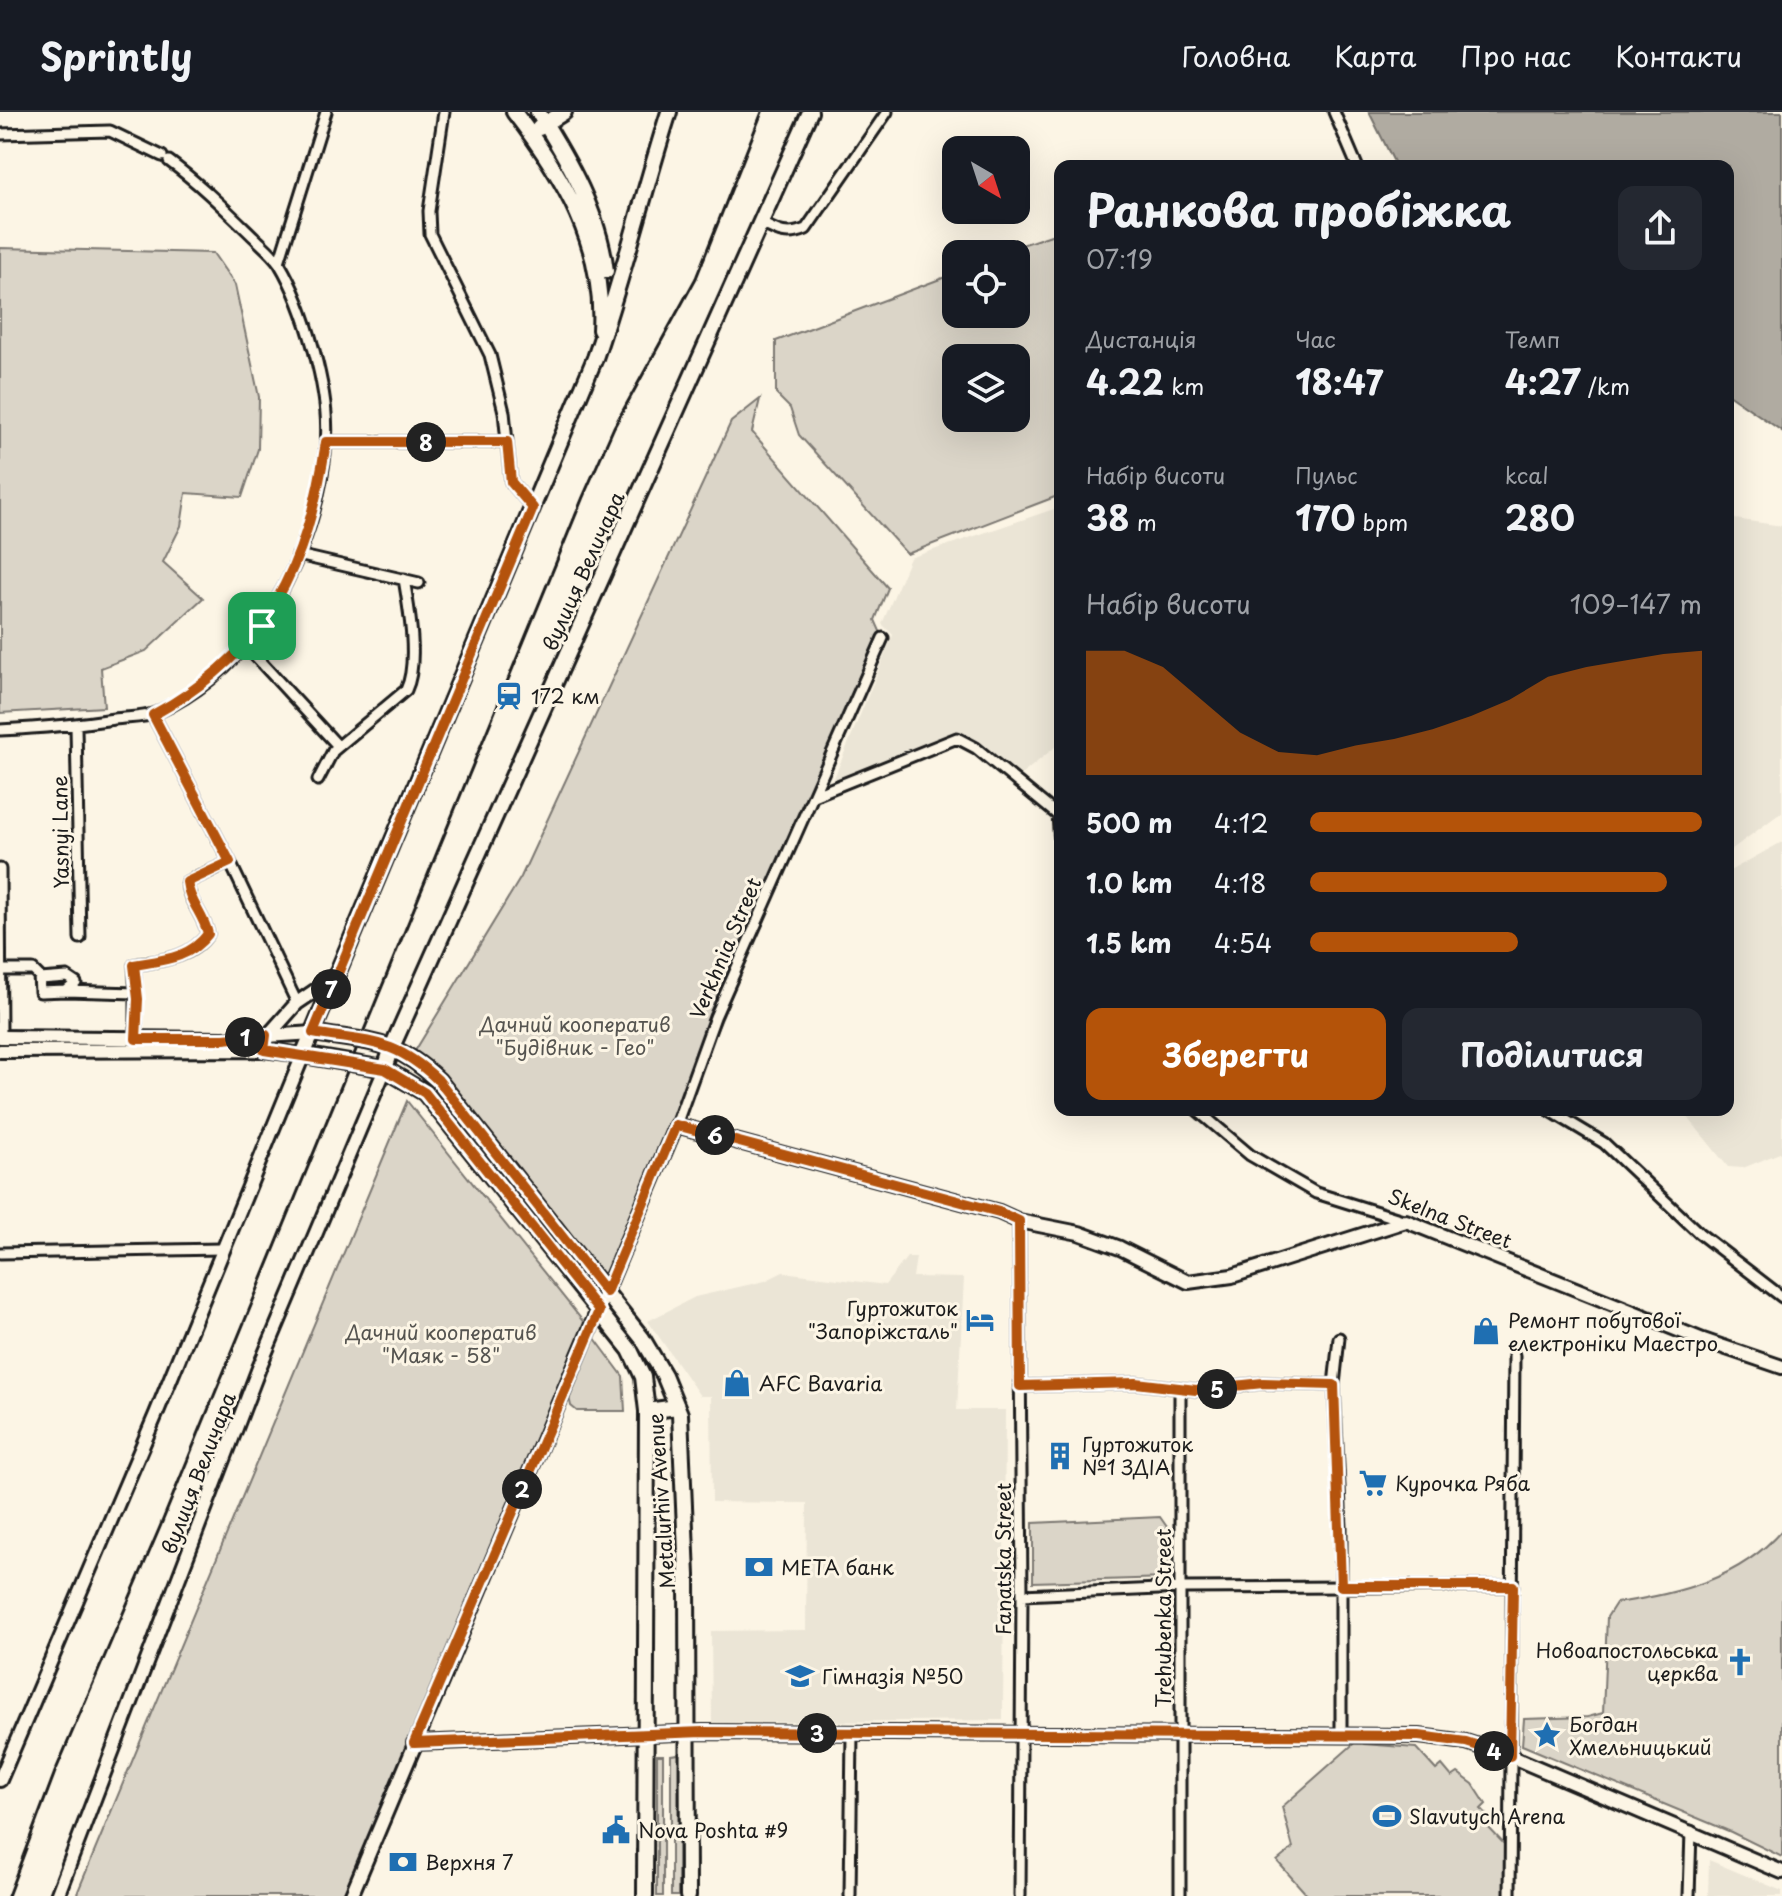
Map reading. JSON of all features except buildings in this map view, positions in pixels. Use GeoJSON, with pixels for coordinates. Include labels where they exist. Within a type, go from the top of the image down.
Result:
{"type":"FeatureCollection","features":[{"type":"Feature","properties":{"kind":"main road"},"geometry":{"type":"LineString","coordinates":[[514,112],[569,194],[586,231],[596,263],[601,319]]}},
{"type":"Feature","properties":{"kind":"main road"},"geometry":{"type":"LineString","coordinates":[[527,130],[542,118],[564,112]]}},
{"type":"Feature","properties":{"kind":"main road"},"geometry":{"type":"LineString","coordinates":[[303,1055],[595,358],[620,287],[669,112]]}},
{"type":"Feature","properties":{"kind":"main road","name":"вулиця Величара"},"geometry":{"type":"LineString","coordinates":[[385,1069],[392,1047],[810,112]]}},
{"type":"Feature","properties":{"kind":"main road"},"geometry":{"type":"LineString","coordinates":[[542,118],[567,160],[602,236],[608,282],[595,358]]}},
{"type":"Feature","properties":{"kind":"main road","name":"Metalurhiv Avenue"},"geometry":{"type":"LineString","coordinates":[[313,1033],[392,1047],[412,1056],[438,1080],[642,1338],[664,1375],[677,1407],[687,1575],[688,1896]]}},
{"type":"Feature","properties":{"kind":"main road","name":"Metalurhiv Avenue"},"geometry":{"type":"LineString","coordinates":[[303,1055],[385,1069],[425,1093],[630,1350],[643,1377],[647,1411],[645,1896]]}},
{"type":"Feature","properties":{"kind":"main road"},"geometry":{"type":"LineString","coordinates":[[647,1411],[677,1407]]}},
{"type":"Feature","properties":{"kind":"street"},"geometry":{"type":"LineString","coordinates":[[279,262],[326,112]]}},
{"type":"Feature","properties":{"kind":"street"},"geometry":{"type":"LineString","coordinates":[[444,112],[429,211],[430,234],[490,355],[504,412],[511,482],[533,508]]}},
{"type":"Feature","properties":{"kind":"street"},"geometry":{"type":"LineString","coordinates":[[761,223],[782,234],[793,235],[806,229],[887,112]]}},
{"type":"Feature","properties":{"kind":"street"},"geometry":{"type":"LineString","coordinates":[[1334,112],[1354,160]]}},
{"type":"Feature","properties":{"kind":"street"},"geometry":{"type":"LineString","coordinates":[[0,134],[110,131],[166,158],[202,186],[279,262],[304,322],[318,375],[326,442],[321,479],[298,555],[277,603],[246,646],[202,684],[153,715],[76,726],[0,730]]}},
{"type":"Feature","properties":{"kind":"street"},"geometry":{"type":"LineString","coordinates":[[326,442],[507,442]]}},
{"type":"Feature","properties":{"kind":"street"},"geometry":{"type":"LineString","coordinates":[[298,555],[419,583]]}},
{"type":"Feature","properties":{"kind":"street"},"geometry":{"type":"LineString","coordinates":[[318,780],[338,746],[406,690],[411,679],[409,609],[404,579]]}},
{"type":"Feature","properties":{"kind":"street","name":"Verkhnia Street"},"geometry":{"type":"LineString","coordinates":[[351,1896],[599,1311],[676,1125],[715,1017],[883,638]]}},
{"type":"Feature","properties":{"kind":"street"},"geometry":{"type":"LineString","coordinates":[[246,646],[338,746]]}},
{"type":"Feature","properties":{"kind":"street"},"geometry":{"type":"LineString","coordinates":[[153,715],[230,862],[297,1003]]}},
{"type":"Feature","properties":{"kind":"street","name":"Yasnyi Lane"},"geometry":{"type":"LineString","coordinates":[[76,726],[80,938]]}},
{"type":"Feature","properties":{"kind":"street"},"geometry":{"type":"LineString","coordinates":[[813,796],[957,738],[976,748],[1054,812]]}},
{"type":"Feature","properties":{"kind":"street"},"geometry":{"type":"LineString","coordinates":[[136,1039],[134,965],[173,959],[193,950],[208,934],[205,922],[188,893],[187,882],[230,862]]}},
{"type":"Feature","properties":{"kind":"street"},"geometry":{"type":"LineString","coordinates":[[0,869],[0,1037],[224,1039],[313,1033]]}},
{"type":"Feature","properties":{"kind":"street"},"geometry":{"type":"LineString","coordinates":[[1,970],[33,970],[40,979],[40,992],[136,993]]}},
{"type":"Feature","properties":{"kind":"street"},"geometry":{"type":"LineString","coordinates":[[264,1050],[266,1035],[297,1003],[337,976]]}},
{"type":"Feature","properties":{"kind":"street"},"geometry":{"type":"LineString","coordinates":[[0,1051],[264,1050],[303,1055],[156,1414],[0,1780]]}},
{"type":"Feature","properties":{"kind":"street","name":"вулиця Величара"},"geometry":{"type":"LineString","coordinates":[[57,1896],[259,1368],[385,1069]]}},
{"type":"Feature","properties":{"kind":"street","name":"Skelna Street"},"geometry":{"type":"LineString","coordinates":[[1204,1116],[1250,1155],[1316,1193],[1406,1221],[1703,1340],[1782,1367]]}},
{"type":"Feature","properties":{"kind":"street"},"geometry":{"type":"LineString","coordinates":[[1559,1116],[1604,1143],[1699,1233],[1782,1297]]}},
{"type":"Feature","properties":{"kind":"street"},"geometry":{"type":"LineString","coordinates":[[676,1125],[999,1212],[1019,1221],[1079,1233],[1120,1248],[1170,1275],[1195,1282],[1232,1276],[1406,1221]]}},
{"type":"Feature","properties":{"kind":"street","name":"Fanatska Street"},"geometry":{"type":"LineString","coordinates":[[1019,1221],[1022,1595],[1020,1896]]}},
{"type":"Feature","properties":{"kind":"street"},"geometry":{"type":"LineString","coordinates":[[0,1253],[221,1249]]}},
{"type":"Feature","properties":{"kind":"street"},"geometry":{"type":"LineString","coordinates":[[1339,1338],[1334,1385],[1341,1586],[1341,1736]]}},
{"type":"Feature","properties":{"kind":"street"},"geometry":{"type":"LineString","coordinates":[[1510,1896],[1514,1355]]}},
{"type":"Feature","properties":{"kind":"street"},"geometry":{"type":"LineString","coordinates":[[1020,1386],[1136,1383],[1180,1388],[1334,1385]]}},
{"type":"Feature","properties":{"kind":"street","name":"Trehubenka Street"},"geometry":{"type":"LineString","coordinates":[[1180,1388],[1180,1896]]}},
{"type":"Feature","properties":{"kind":"street"},"geometry":{"type":"LineString","coordinates":[[1022,1595],[1182,1588],[1513,1586]]}},
{"type":"Feature","properties":{"kind":"street"},"geometry":{"type":"LineString","coordinates":[[414,1743],[689,1732],[1419,1736],[1466,1742],[1510,1756],[1782,1872]]}},
{"type":"Feature","properties":{"kind":"street"},"geometry":{"type":"LineString","coordinates":[[850,1896],[852,1733]]}},
{"type":"Feature","properties":{"kind":"street"},"geometry":{"type":"LineString","coordinates":[[1689,1896],[1691,1831]]}},
{"type":"Feature","properties":{"kind":"shaded area"},"geometry":{"type":"Polygon","coordinates":[[[1369,112],[1782,112],[1782,431],[1734,398],[1734,160],[1393,160],[1369,112]]]}},
{"type":"Feature","properties":{"kind":"shaded area"},"geometry":{"type":"Polygon","coordinates":[[[1054,509],[1054,748],[1021,775],[979,740],[955,733],[832,783],[893,635],[882,624],[910,558],[1054,509]]]}},
{"type":"Feature","properties":{"kind":"shaded area"},"geometry":{"type":"Polygon","coordinates":[[[1734,519],[1782,526],[1782,812],[1734,848],[1734,519]]]}},
{"type":"Feature","properties":{"kind":"shaded area"},"geometry":{"type":"Polygon","coordinates":[[[1782,842],[1782,1152],[1743,1168],[1728,1167],[1687,1116],[1734,1116],[1734,869],[1782,842]]]}},
{"type":"Feature","properties":{"kind":"shaded area"},"geometry":{"type":"Polygon","coordinates":[[[907,1257],[916,1257],[913,1277],[964,1278],[957,1410],[1005,1410],[1003,1720],[712,1723],[711,1631],[806,1630],[807,1503],[712,1502],[711,1396],[700,1396],[648,1321],[695,1297],[765,1281],[783,1272],[885,1285],[907,1257]]]}},
{"type":"Feature","properties":{"kind":"shaded area"},"geometry":{"type":"Polygon","coordinates":[[[1709,1860],[1782,1891],[1782,1896],[1708,1896],[1709,1860]]]}},
{"type":"Feature","properties":{"kind":"green space"},"geometry":{"type":"Polygon","coordinates":[[[1054,234],[1054,497],[907,554],[799,435],[790,408],[776,394],[776,341],[942,278],[942,328],[1030,328],[1030,242],[1054,234]]]}},
{"type":"Feature","properties":{"kind":"green space"},"geometry":{"type":"Polygon","coordinates":[[[0,248],[213,253],[235,285],[259,397],[258,449],[242,497],[186,493],[181,526],[163,562],[203,598],[146,651],[101,668],[104,707],[0,713],[0,248]]]}},
{"type":"Feature","properties":{"kind":"green space","name":"Дачний кооператив \"Будівник - Гео\""},"geometry":{"type":"Polygon","coordinates":[[[760,399],[752,432],[888,588],[875,620],[883,638],[606,1292],[412,1056],[521,877],[731,422],[760,399]]]}},
{"type":"Feature","properties":{"kind":"green space","name":"Дачний кооператив \"Маяк - 58\""},"geometry":{"type":"Polygon","coordinates":[[[407,1101],[585,1324],[344,1896],[76,1896],[407,1101]]]}},
{"type":"Feature","properties":{"kind":"green space"},"geometry":{"type":"Polygon","coordinates":[[[594,1337],[623,1376],[625,1411],[577,1411],[571,1406],[569,1397],[594,1337]]]}},
{"type":"Feature","properties":{"kind":"green space"},"geometry":{"type":"Polygon","coordinates":[[[1160,1517],[1167,1527],[1168,1578],[1033,1582],[1033,1523],[1160,1517]]]}},
{"type":"Feature","properties":{"kind":"green space"},"geometry":{"type":"Polygon","coordinates":[[[1782,1530],[1782,1857],[1731,1832],[1522,1745],[1524,1719],[1588,1717],[1603,1713],[1607,1617],[1616,1603],[1662,1595],[1706,1582],[1747,1561],[1782,1530]]]}},
{"type":"Feature","properties":{"kind":"green space","name":"Slavutych Arena"},"geometry":{"type":"Polygon","coordinates":[[[1359,1739],[1364,1744],[1416,1748],[1436,1770],[1442,1765],[1452,1777],[1458,1773],[1473,1784],[1486,1804],[1481,1809],[1492,1821],[1487,1826],[1506,1846],[1507,1896],[1308,1896],[1277,1861],[1293,1848],[1282,1807],[1359,1739]]]}},
{"type":"Feature","properties":{"kind":"green space"},"geometry":{"type":"Polygon","coordinates":[[[679,1754],[678,1896],[671,1896],[671,1755],[679,1754]]]}},
{"type":"Feature","properties":{"kind":"green space"},"geometry":{"type":"Polygon","coordinates":[[[657,1755],[663,1755],[663,1896],[657,1896],[657,1755]]]}},
{"type":"Feature","properties":{"kind":"railway"},"geometry":{"type":"LineString","coordinates":[[8,1896],[55,1772],[160,1527],[583,497],[614,427],[696,278],[762,112]]}},
{"type":"Feature","properties":{"kind":"place","name":"172 км"},"geometry":{"type":"Point","coordinates":[509,696]}},
{"type":"Feature","properties":{"kind":"place","name":"Гуртожиток \"Запоріжсталь\""},"geometry":{"type":"Point","coordinates":[980,1320]}},
{"type":"Feature","properties":{"kind":"place","name":"Ремонт побутової електроніки Маестро"},"geometry":{"type":"Point","coordinates":[1486,1331]}},
{"type":"Feature","properties":{"kind":"place","name":"AFC Bavaria"},"geometry":{"type":"Point","coordinates":[737,1383]}},
{"type":"Feature","properties":{"kind":"place","name":"Гуртожиток №1 ЗДІА"},"geometry":{"type":"Point","coordinates":[1060,1456]}},
{"type":"Feature","properties":{"kind":"place","name":"Курочка Ряба"},"geometry":{"type":"Point","coordinates":[1373,1483]}},
{"type":"Feature","properties":{"kind":"place","name":"МЕТА банк"},"geometry":{"type":"Point","coordinates":[759,1567]}},
{"type":"Feature","properties":{"kind":"place","name":"Новоапостольська церква"},"geometry":{"type":"Point","coordinates":[1740,1662]}},
{"type":"Feature","properties":{"kind":"place","name":"Гімназія №50"},"geometry":{"type":"Point","coordinates":[800,1676]}},
{"type":"Feature","properties":{"kind":"place","name":"Богдан Хмельницький"},"geometry":{"type":"Point","coordinates":[1547,1735]}},
{"type":"Feature","properties":{"kind":"place","name":"Slavutych Arena"},"geometry":{"type":"Point","coordinates":[1387,1816]}},
{"type":"Feature","properties":{"kind":"place","name":"Nova Poshta #9"},"geometry":{"type":"Point","coordinates":[616,1830]}},
{"type":"Feature","properties":{"kind":"place","name":"Верхня 7"},"geometry":{"type":"Point","coordinates":[403,1862]}},
{"type":"Feature","properties":{"kind":"route"},"geometry":{"type":"LineString","coordinates":[[326,442],[507,442],[511,482],[518,494],[533,508],[313,1033],[398,1048],[412,1056],[438,1080],[606,1292],[676,1125],[999,1212],[1019,1221],[1020,1386],[1136,1383],[1196,1390],[1263,1383],[1334,1385],[1341,1586],[1513,1586],[1510,1756],[1466,1742],[1419,1736],[703,1732],[414,1743],[599,1311],[425,1093],[404,1077],[385,1069],[264,1050],[266,1035],[224,1039],[136,1039],[138,995],[134,965],[173,959],[193,950],[203,941],[208,934],[205,922],[188,893],[187,882],[230,862],[153,715],[202,684],[246,646],[262,626],[282,594],[298,555],[321,479],[326,442]]}}]}
